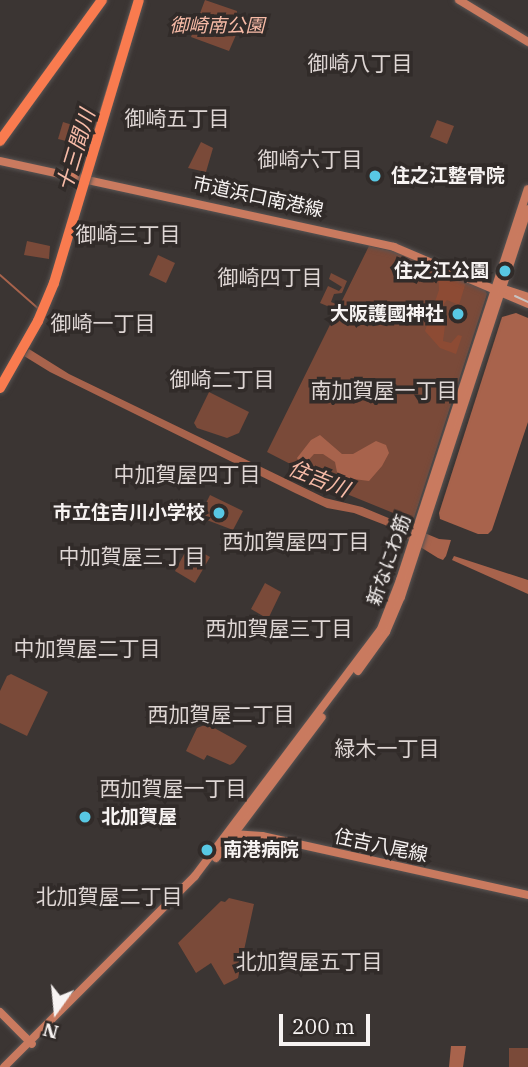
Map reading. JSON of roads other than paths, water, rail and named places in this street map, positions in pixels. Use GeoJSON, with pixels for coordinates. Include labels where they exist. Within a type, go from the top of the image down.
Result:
{"type":"FeatureCollection","features":[{"type":"Feature","properties":{"kind":"highway"},"geometry":{"type":"LineString","coordinates":[[0,133],[96,0]]}},
{"type":"Feature","properties":{"kind":"highway"},"geometry":{"type":"LineString","coordinates":[[0,141],[102,0]]}},
{"type":"Feature","properties":{"kind":"highway"},"geometry":{"type":"LineString","coordinates":[[0,388],[38,321],[51,291],[139,0]]}},
{"type":"Feature","properties":{"kind":"highway"},"geometry":{"type":"LineString","coordinates":[[0,381],[29,332],[51,281],[139,0]]}},
{"type":"Feature","properties":{"kind":"main road"},"geometry":{"type":"LineString","coordinates":[[460,0],[528,40]]}},
{"type":"Feature","properties":{"kind":"main road"},"geometry":{"type":"LineString","coordinates":[[467,0],[528,40]]}},
{"type":"Feature","properties":{"kind":"main road","name":"市道浜口南港線"},"geometry":{"type":"LineString","coordinates":[[0,158],[394,247],[499,289]]}},
{"type":"Feature","properties":{"kind":"main road","name":"新なにわ筋"},"geometry":{"type":"LineString","coordinates":[[499,289],[528,189]]}},
{"type":"Feature","properties":{"kind":"main road","name":"新なにわ筋"},"geometry":{"type":"LineString","coordinates":[[4,1067],[195,884],[381,629],[414,548],[528,209]]}},
{"type":"Feature","properties":{"kind":"main road"},"geometry":{"type":"LineString","coordinates":[[499,289],[528,297]]}},
{"type":"Feature","properties":{"kind":"main road"},"geometry":{"type":"LineString","coordinates":[[499,289],[528,304]]}},
{"type":"Feature","properties":{"kind":"main road","name":"住吉八尾線"},"geometry":{"type":"LineString","coordinates":[[233,831],[528,892]]}},
{"type":"Feature","properties":{"kind":"main road"},"geometry":{"type":"LineString","coordinates":[[0,1012],[31,1043]]}},
{"type":"Feature","properties":{"kind":"main road","name":"新なにわ筋"},"geometry":{"type":"LineString","coordinates":[[9,1067],[31,1043]]}},
{"type":"Feature","properties":{"kind":"waterway","name":"十三間川"},"geometry":{"type":"LineString","coordinates":[[91,143],[131,11]]}},
{"type":"Feature","properties":{"kind":"waterway"},"geometry":{"type":"LineString","coordinates":[[0,275],[40,310]]}},
{"type":"Feature","properties":{"kind":"tram line"},"geometry":{"type":"LineString","coordinates":[[515,296],[528,302]]}},
{"type":"Feature","properties":{"kind":"place","name":"住之江整骨院"},"geometry":{"type":"Point","coordinates":[375,176]}},
{"type":"Feature","properties":{"kind":"place","name":"住之江公園"},"geometry":{"type":"Point","coordinates":[505,271]}},
{"type":"Feature","properties":{"kind":"place","name":"大阪護國神社"},"geometry":{"type":"Point","coordinates":[458,314]}},
{"type":"Feature","properties":{"kind":"place","name":"市立住吉川小学校"},"geometry":{"type":"Point","coordinates":[219,513]}},
{"type":"Feature","properties":{"kind":"place","name":"北加賀屋"},"geometry":{"type":"Point","coordinates":[85,817]}},
{"type":"Feature","properties":{"kind":"place","name":"南港病院"},"geometry":{"type":"Point","coordinates":[207,850]}},
{"type":"Feature","properties":{"kind":"district","name":"御崎八丁目"},"geometry":{"type":"Point","coordinates":[360,63]}},
{"type":"Feature","properties":{"kind":"district","name":"御崎五丁目"},"geometry":{"type":"Point","coordinates":[177,118]}},
{"type":"Feature","properties":{"kind":"district","name":"御崎六丁目"},"geometry":{"type":"Point","coordinates":[310,159]}},
{"type":"Feature","properties":{"kind":"district","name":"御崎三丁目"},"geometry":{"type":"Point","coordinates":[128,234]}},
{"type":"Feature","properties":{"kind":"district","name":"御崎四丁目"},"geometry":{"type":"Point","coordinates":[270,277]}},
{"type":"Feature","properties":{"kind":"district","name":"御崎一丁目"},"geometry":{"type":"Point","coordinates":[103,323]}},
{"type":"Feature","properties":{"kind":"district","name":"御崎二丁目"},"geometry":{"type":"Point","coordinates":[222,379]}},
{"type":"Feature","properties":{"kind":"district","name":"南加賀屋一丁目"},"geometry":{"type":"Point","coordinates":[384,390]}},
{"type":"Feature","properties":{"kind":"district","name":"中加賀屋四丁目"},"geometry":{"type":"Point","coordinates":[187,474]}},
{"type":"Feature","properties":{"kind":"district","name":"西加賀屋四丁目"},"geometry":{"type":"Point","coordinates":[296,541]}},
{"type":"Feature","properties":{"kind":"district","name":"中加賀屋三丁目"},"geometry":{"type":"Point","coordinates":[132,556]}},
{"type":"Feature","properties":{"kind":"district","name":"西加賀屋三丁目"},"geometry":{"type":"Point","coordinates":[279,628]}},
{"type":"Feature","properties":{"kind":"district","name":"中加賀屋二丁目"},"geometry":{"type":"Point","coordinates":[87,648]}},
{"type":"Feature","properties":{"kind":"district","name":"西加賀屋二丁目"},"geometry":{"type":"Point","coordinates":[221,714]}},
{"type":"Feature","properties":{"kind":"district","name":"緑木一丁目"},"geometry":{"type":"Point","coordinates":[387,748]}},
{"type":"Feature","properties":{"kind":"district","name":"西加賀屋一丁目"},"geometry":{"type":"Point","coordinates":[173,788]}},
{"type":"Feature","properties":{"kind":"district","name":"北加賀屋二丁目"},"geometry":{"type":"Point","coordinates":[109,896]}},
{"type":"Feature","properties":{"kind":"district","name":"北加賀屋五丁目"},"geometry":{"type":"Point","coordinates":[309,961]}},
{"type":"Feature","properties":{"kind":"park label","name":"御崎南公園"},"geometry":{"type":"Point","coordinates":[217,26]}},
{"type":"Feature","properties":{"kind":"water label","name":"住吉川"},"geometry":{"type":"Point","coordinates":[319,478]}}]}
